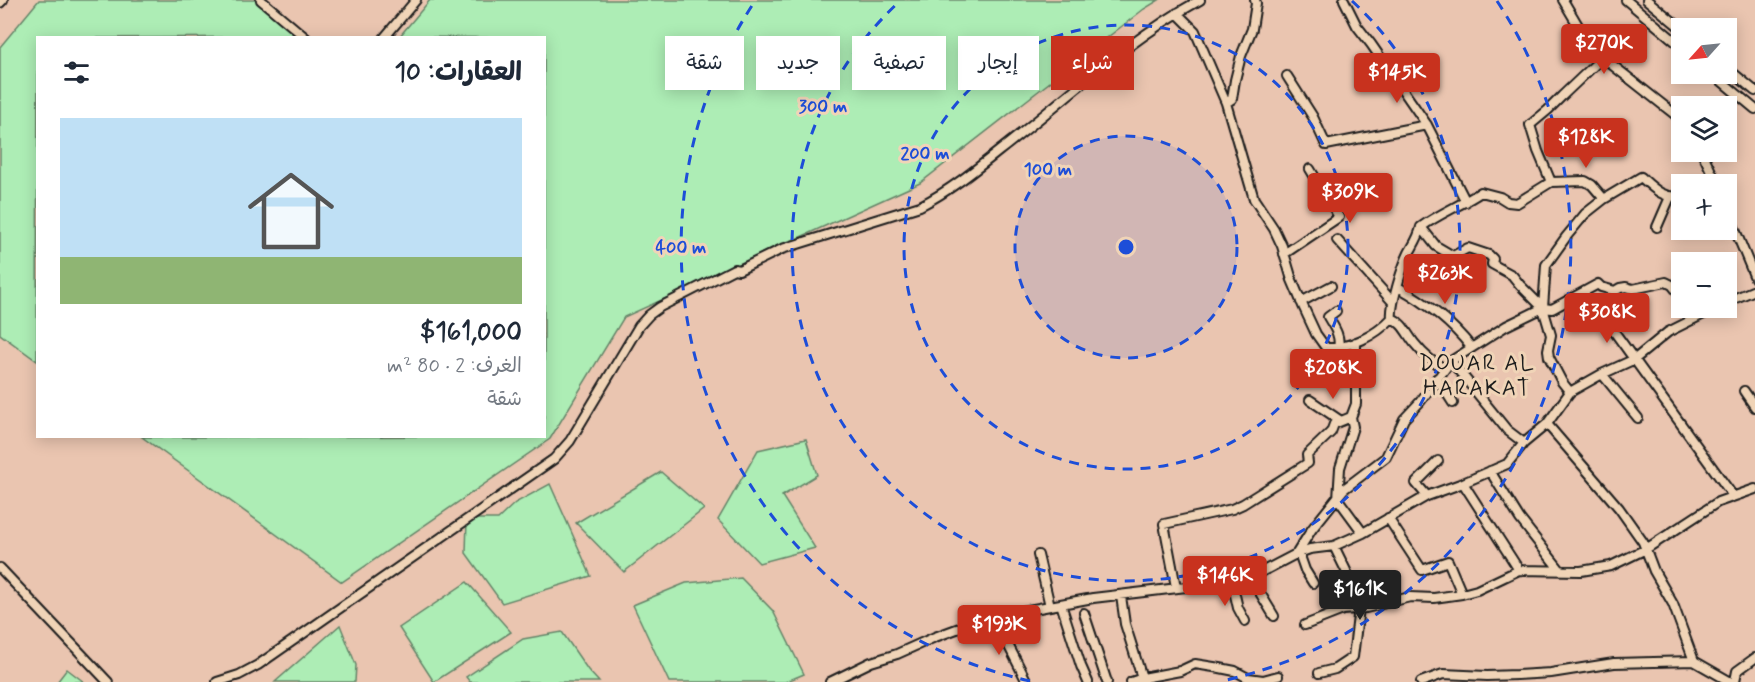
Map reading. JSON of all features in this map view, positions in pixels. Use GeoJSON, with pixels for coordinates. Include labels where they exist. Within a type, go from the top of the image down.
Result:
{"type":"FeatureCollection","features":[{"type":"Feature","properties":{"kind":"street"},"geometry":{"type":"LineString","coordinates":[[261,0],[304,36]]}},
{"type":"Feature","properties":{"kind":"street"},"geometry":{"type":"LineString","coordinates":[[386,36],[416,0]]}},
{"type":"Feature","properties":{"kind":"street"},"geometry":{"type":"LineString","coordinates":[[217,682],[239,675],[258,665],[554,459],[570,441],[639,326],[654,311],[734,269],[739,270],[783,249],[920,206],[936,198],[1015,139],[1122,52],[1177,13],[1200,0]]}},
{"type":"Feature","properties":{"kind":"street"},"geometry":{"type":"LineString","coordinates":[[1226,103],[1232,99],[1241,56],[1252,28],[1255,0]]}},
{"type":"Feature","properties":{"kind":"street"},"geometry":{"type":"LineString","coordinates":[[1344,0],[1357,26],[1427,125],[1466,202]]}},
{"type":"Feature","properties":{"kind":"street"},"geometry":{"type":"LineString","coordinates":[[1563,0],[1589,45],[1671,111]]}},
{"type":"Feature","properties":{"kind":"street"},"geometry":{"type":"LineString","coordinates":[[1626,0],[1671,38]]}},
{"type":"Feature","properties":{"kind":"street"},"geometry":{"type":"LineString","coordinates":[[1647,0],[1671,20]]}},
{"type":"Feature","properties":{"kind":"street"},"geometry":{"type":"LineString","coordinates":[[1177,13],[1195,31],[1226,103],[1254,199],[1274,229],[1301,302],[1316,334],[1326,348],[1338,348],[1371,335],[1392,318]]}},
{"type":"Feature","properties":{"kind":"street"},"geometry":{"type":"LineString","coordinates":[[1551,182],[1538,152],[1530,125],[1603,57]]}},
{"type":"Feature","properties":{"kind":"street"},"geometry":{"type":"LineString","coordinates":[[1287,76],[1313,117],[1326,145],[1427,125]]}},
{"type":"Feature","properties":{"kind":"street"},"geometry":{"type":"LineString","coordinates":[[1737,76],[1755,91]]}},
{"type":"Feature","properties":{"kind":"street"},"geometry":{"type":"LineString","coordinates":[[1725,84],[1755,110]]}},
{"type":"Feature","properties":{"kind":"street"},"geometry":{"type":"LineString","coordinates":[[1284,254],[1339,217],[1310,169]]}},
{"type":"Feature","properties":{"kind":"street"},"geometry":{"type":"LineString","coordinates":[[1570,392],[1549,357],[1551,335],[1543,308],[1546,265],[1585,214],[1604,199],[1641,177],[1670,197],[1657,227]]}},
{"type":"Feature","properties":{"kind":"street"},"geometry":{"type":"LineString","coordinates":[[1392,318],[1392,301],[1409,254],[1420,234],[1421,227],[1433,218],[1481,192],[1500,197],[1508,202],[1517,202],[1551,182],[1586,181],[1604,199]]}},
{"type":"Feature","properties":{"kind":"street"},"geometry":{"type":"LineString","coordinates":[[1421,227],[1436,246],[1453,256],[1468,248],[1489,255],[1493,259],[1492,264],[1512,275],[1543,308]]}},
{"type":"Feature","properties":{"kind":"street"},"geometry":{"type":"LineString","coordinates":[[1737,235],[1755,278]]}},
{"type":"Feature","properties":{"kind":"street"},"geometry":{"type":"LineString","coordinates":[[1337,240],[1392,301]]}},
{"type":"Feature","properties":{"kind":"street"},"geometry":{"type":"LineString","coordinates":[[1297,554],[1312,529],[1344,489],[1386,457],[1404,419],[1420,402],[1450,361],[1506,326],[1543,308],[1552,309],[1598,284],[1615,291],[1620,288],[1633,289],[1666,282],[1671,284]]}},
{"type":"Feature","properties":{"kind":"street"},"geometry":{"type":"LineString","coordinates":[[1301,302],[1331,286]]}},
{"type":"Feature","properties":{"kind":"street"},"geometry":{"type":"LineString","coordinates":[[1398,287],[1428,307],[1471,347]]}},
{"type":"Feature","properties":{"kind":"street"},"geometry":{"type":"LineString","coordinates":[[1737,297],[1755,290]]}},
{"type":"Feature","properties":{"kind":"street"},"geometry":{"type":"LineString","coordinates":[[1336,311],[1328,317],[1339,342],[1338,348]]}},
{"type":"Feature","properties":{"kind":"street"},"geometry":{"type":"LineString","coordinates":[[1600,312],[1733,496]]}},
{"type":"Feature","properties":{"kind":"street"},"geometry":{"type":"LineString","coordinates":[[1392,318],[1399,321],[1414,343],[1428,357],[1445,369]]}},
{"type":"Feature","properties":{"kind":"street"},"geometry":{"type":"LineString","coordinates":[[830,682],[871,662],[974,623],[1061,604],[1251,578],[1297,554],[1310,549],[1334,546],[1363,533],[1427,496],[1507,464],[1524,443],[1546,424],[1570,392],[1635,359],[1668,332],[1693,318]]}},
{"type":"Feature","properties":{"kind":"street"},"geometry":{"type":"LineString","coordinates":[[1356,342],[1356,404],[1351,417],[1353,427],[1340,468],[1338,499],[1363,533]]}},
{"type":"Feature","properties":{"kind":"street"},"geometry":{"type":"LineString","coordinates":[[1450,361],[1507,430],[1524,443]]}},
{"type":"Feature","properties":{"kind":"street"},"geometry":{"type":"LineString","coordinates":[[1319,375],[1355,365]]}},
{"type":"Feature","properties":{"kind":"street"},"geometry":{"type":"LineString","coordinates":[[1602,374],[1638,418]]}},
{"type":"Feature","properties":{"kind":"street"},"geometry":{"type":"LineString","coordinates":[[1437,378],[1454,403]]}},
{"type":"Feature","properties":{"kind":"street"},"geometry":{"type":"LineString","coordinates":[[1744,391],[1755,407]]}},
{"type":"Feature","properties":{"kind":"street"},"geometry":{"type":"LineString","coordinates":[[1310,400],[1341,421]]}},
{"type":"Feature","properties":{"kind":"street"},"geometry":{"type":"LineString","coordinates":[[1176,587],[1164,524],[1232,509],[1243,504],[1308,463],[1307,455],[1331,432],[1334,424],[1351,417]]}},
{"type":"Feature","properties":{"kind":"street"},"geometry":{"type":"LineString","coordinates":[[1546,424],[1619,507],[1643,542],[1654,571],[1673,604],[1694,661]]}},
{"type":"Feature","properties":{"kind":"street"},"geometry":{"type":"LineString","coordinates":[[1427,496],[1416,483],[1438,461]]}},
{"type":"Feature","properties":{"kind":"street"},"geometry":{"type":"LineString","coordinates":[[1490,471],[1520,519],[1560,570]]}},
{"type":"Feature","properties":{"kind":"street"},"geometry":{"type":"LineString","coordinates":[[1463,483],[1519,570]]}},
{"type":"Feature","properties":{"kind":"street"},"geometry":{"type":"LineString","coordinates":[[1305,625],[1343,610],[1366,608],[1410,597],[1434,598],[1462,594],[1477,590],[1519,570],[1581,571],[1611,566],[1646,549],[1718,502],[1755,489]]}},
{"type":"Feature","properties":{"kind":"street"},"geometry":{"type":"LineString","coordinates":[[1388,518],[1422,570],[1448,561],[1462,594]]}},
{"type":"Feature","properties":{"kind":"street"},"geometry":{"type":"LineString","coordinates":[[1319,673],[1335,669],[1353,657],[1359,608],[1355,589],[1334,546]]}},
{"type":"Feature","properties":{"kind":"street"},"geometry":{"type":"LineString","coordinates":[[1297,554],[1313,583]]}},
{"type":"Feature","properties":{"kind":"street"},"geometry":{"type":"LineString","coordinates":[[1038,555],[1050,606]]}},
{"type":"Feature","properties":{"kind":"street"},"geometry":{"type":"LineString","coordinates":[[0,568],[108,682]]}},
{"type":"Feature","properties":{"kind":"street"},"geometry":{"type":"LineString","coordinates":[[1251,578],[1274,616]]}},
{"type":"Feature","properties":{"kind":"street"},"geometry":{"type":"LineString","coordinates":[[1232,582],[1238,608],[1245,621]]}},
{"type":"Feature","properties":{"kind":"street"},"geometry":{"type":"LineString","coordinates":[[1122,596],[1125,624],[1143,680]]}},
{"type":"Feature","properties":{"kind":"street"},"geometry":{"type":"LineString","coordinates":[[1061,604],[1088,682]]}},
{"type":"Feature","properties":{"kind":"street"},"geometry":{"type":"LineString","coordinates":[[1084,613],[1107,682]]}},
{"type":"Feature","properties":{"kind":"street"},"geometry":{"type":"LineString","coordinates":[[994,618],[1027,682]]}},
{"type":"Feature","properties":{"kind":"street"},"geometry":{"type":"LineString","coordinates":[[1421,682],[1443,675],[1517,675],[1551,673],[1614,663],[1694,661],[1732,681],[1737,671],[1755,658]]}},
{"type":"Feature","properties":{"kind":"street"},"geometry":{"type":"LineString","coordinates":[[1131,682],[1180,671],[1195,664],[1234,671],[1248,678],[1264,681],[1278,676]]}},
{"type":"Feature","properties":{"kind":"green space"},"geometry":{"type":"Polygon","coordinates":[[[39,0],[255,0],[299,36],[36,36],[36,360],[0,334],[0,47],[39,0]]]}},
{"type":"Feature","properties":{"kind":"green space"},"geometry":{"type":"Polygon","coordinates":[[[430,0],[1159,0],[1109,36],[1051,36],[1051,81],[920,183],[624,317],[550,439],[342,582],[143,438],[546,438],[546,36],[400,36],[430,0]]]}},
{"type":"Feature","properties":{"kind":"green space"},"geometry":{"type":"Polygon","coordinates":[[[806,439],[817,475],[782,496],[815,548],[759,563],[718,520],[758,450],[806,439]]]}},
{"type":"Feature","properties":{"kind":"green space"},"geometry":{"type":"Polygon","coordinates":[[[661,472],[704,509],[624,572],[576,523],[661,472]]]}},
{"type":"Feature","properties":{"kind":"green space"},"geometry":{"type":"Polygon","coordinates":[[[550,484],[591,576],[502,603],[466,553],[467,519],[498,519],[515,503],[550,484]]]}},
{"type":"Feature","properties":{"kind":"green space"},"geometry":{"type":"Polygon","coordinates":[[[741,578],[773,611],[804,674],[785,682],[669,682],[633,605],[686,583],[741,578]]]}},
{"type":"Feature","properties":{"kind":"green space"},"geometry":{"type":"Polygon","coordinates":[[[467,582],[511,632],[434,682],[399,628],[467,582]]]}},
{"type":"Feature","properties":{"kind":"green space"},"geometry":{"type":"Polygon","coordinates":[[[340,625],[356,665],[355,682],[275,682],[340,625]]]}},
{"type":"Feature","properties":{"kind":"green space"},"geometry":{"type":"Polygon","coordinates":[[[562,632],[599,682],[470,682],[466,677],[523,639],[562,632]]]}},
{"type":"Feature","properties":{"kind":"green space"},"geometry":{"type":"Polygon","coordinates":[[[67,669],[84,682],[57,682],[67,669]]]}},
{"type":"Feature","properties":{"kind":"district","name":"DOUAR AL HARAKAT"},"geometry":{"type":"Point","coordinates":[1477,376]}}]}
